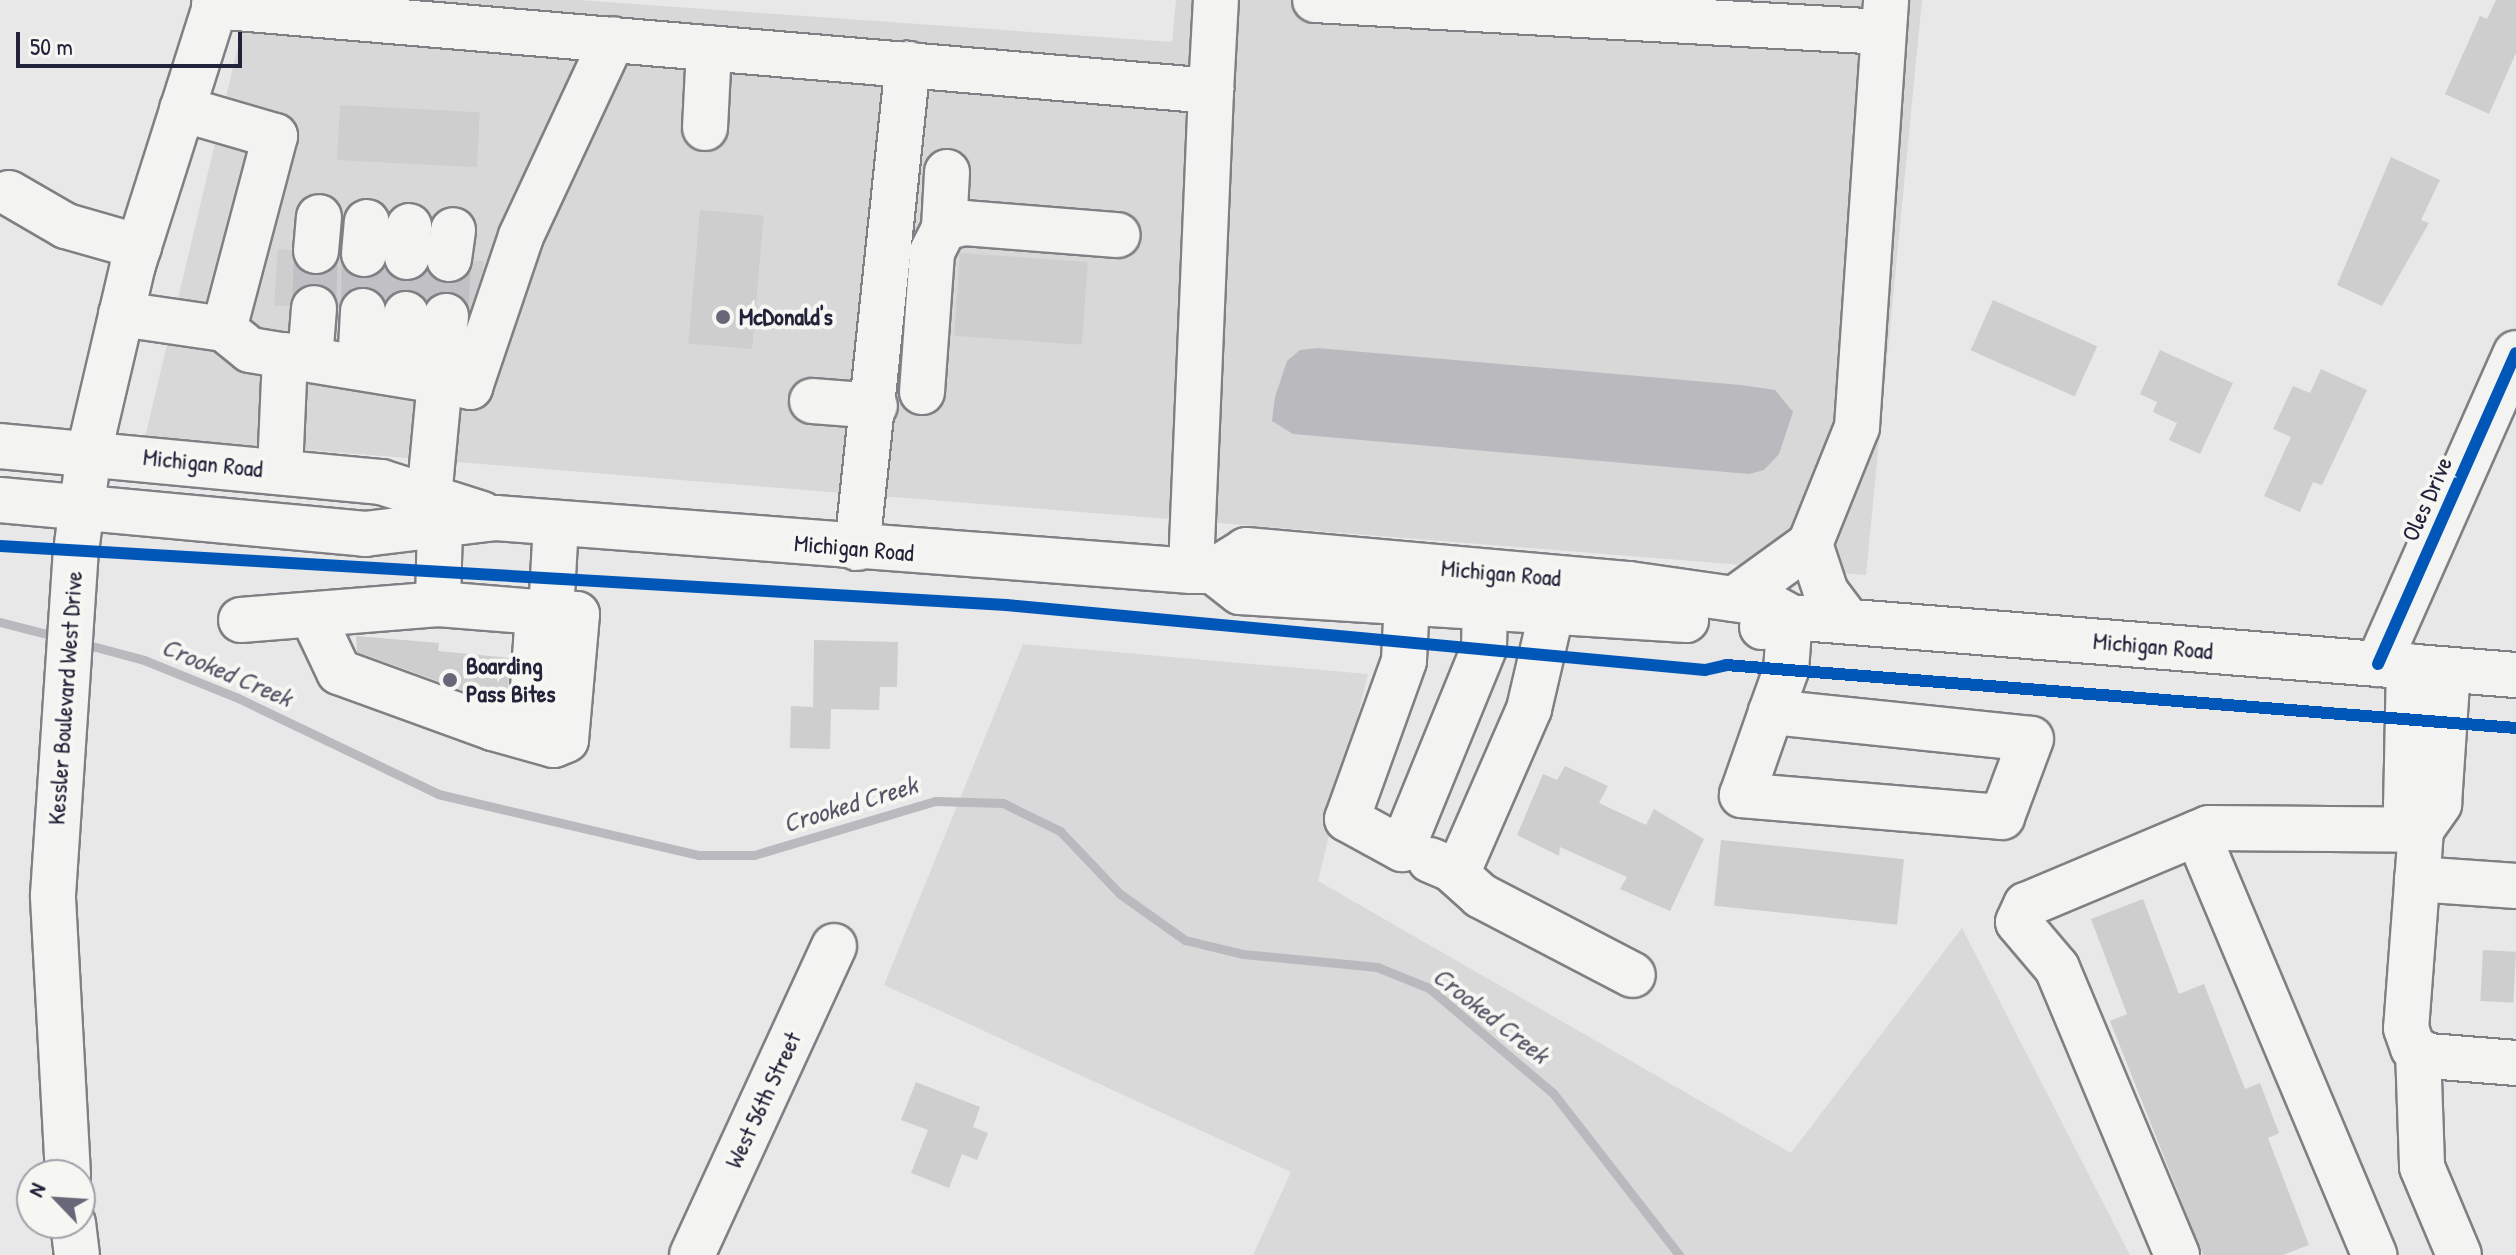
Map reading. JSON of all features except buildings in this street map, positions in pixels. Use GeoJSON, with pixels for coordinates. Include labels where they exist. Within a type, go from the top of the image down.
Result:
{"type":"FeatureCollection","features":[{"type":"Feature","properties":{"kind":"main road"},"geometry":{"type":"LineString","coordinates":[[1202,571],[1211,91],[1216,0]]}},
{"type":"Feature","properties":{"kind":"main road"},"geometry":{"type":"LineString","coordinates":[[1315,0],[1885,16],[1862,403],[1847,459],[1810,544],[1734,599]]}},
{"type":"Feature","properties":{"kind":"main road"},"geometry":{"type":"LineString","coordinates":[[216,3],[1211,91]]}},
{"type":"Feature","properties":{"kind":"main road","name":"Kessler Boulevard West Drive"},"geometry":{"type":"LineString","coordinates":[[67,1159],[53,895],[62,707],[73,573],[89,452],[121,314],[216,3]]}},
{"type":"Feature","properties":{"kind":"main road"},"geometry":{"type":"LineString","coordinates":[[121,314],[224,329],[250,350],[470,387],[521,236],[613,39]]}},
{"type":"Feature","properties":{"kind":"main road"},"geometry":{"type":"LineString","coordinates":[[705,128],[709,48]]}},
{"type":"Feature","properties":{"kind":"main road"},"geometry":{"type":"LineString","coordinates":[[857,548],[875,406],[908,64]]}},
{"type":"Feature","properties":{"kind":"main road"},"geometry":{"type":"LineString","coordinates":[[182,109],[275,136],[224,329]]}},
{"type":"Feature","properties":{"kind":"main road"},"geometry":{"type":"LineString","coordinates":[[922,392],[932,252],[944,228],[947,172]]}},
{"type":"Feature","properties":{"kind":"main road"},"geometry":{"type":"LineString","coordinates":[[3,202],[66,226],[139,247]]}},
{"type":"Feature","properties":{"kind":"main road"},"geometry":{"type":"LineString","coordinates":[[944,228],[964,223],[1118,235]]}},
{"type":"Feature","properties":{"kind":"main road"},"geometry":{"type":"LineString","coordinates":[[280,471],[297,357],[314,308]]}},
{"type":"Feature","properties":{"kind":"main road"},"geometry":{"type":"LineString","coordinates":[[360,367],[363,311]]}},
{"type":"Feature","properties":{"kind":"main road"},"geometry":{"type":"LineString","coordinates":[[426,315],[421,378],[435,511],[438,604]]}},
{"type":"Feature","properties":{"kind":"main road","name":"Oles Drive"},"geometry":{"type":"LineString","coordinates":[[2412,667],[2516,353]]}},
{"type":"Feature","properties":{"kind":"main road"},"geometry":{"type":"LineString","coordinates":[[812,401],[875,406]]}},
{"type":"Feature","properties":{"kind":"main road","name":"Michigan Road"},"geometry":{"type":"LineString","coordinates":[[0,446],[381,482],[435,511],[496,518],[857,548],[1202,571],[1240,592],[1485,605],[1760,628],[1790,617],[2516,675]]}},
{"type":"Feature","properties":{"kind":"main road","name":"Michigan Road"},"geometry":{"type":"LineString","coordinates":[[0,500],[82,505],[365,534],[435,511]]}},
{"type":"Feature","properties":{"kind":"main road"},"geometry":{"type":"LineString","coordinates":[[544,612],[556,523]]}},
{"type":"Feature","properties":{"kind":"main road"},"geometry":{"type":"LineString","coordinates":[[1810,544],[1826,592],[1848,621]]}},
{"type":"Feature","properties":{"kind":"main road","name":"Michigan Road"},"geometry":{"type":"LineString","coordinates":[[1202,571],[1246,550],[1629,584],[1767,604],[1790,617]]}},
{"type":"Feature","properties":{"kind":"main road"},"geometry":{"type":"LineString","coordinates":[[1407,601],[1404,661],[1347,819],[1457,874],[1481,896],[1633,975]]}},
{"type":"Feature","properties":{"kind":"main road"},"geometry":{"type":"LineString","coordinates":[[241,620],[438,604],[577,614],[566,740],[554,745],[493,728],[339,672],[312,615]]}},
{"type":"Feature","properties":{"kind":"main road"},"geometry":{"type":"LineString","coordinates":[[1402,849],[1484,648],[1485,605]]}},
{"type":"Feature","properties":{"kind":"main road"},"geometry":{"type":"LineString","coordinates":[[1457,874],[1529,709],[1552,610]]}},
{"type":"Feature","properties":{"kind":"main road"},"geometry":{"type":"LineString","coordinates":[[1771,712],[2031,739],[2002,817],[1742,795],[1771,712],[1786,670],[1790,617]]}},
{"type":"Feature","properties":{"kind":"main road"},"geometry":{"type":"LineString","coordinates":[[2412,667],[2439,804],[2421,830],[2406,1028],[2418,1050],[2422,1167],[2459,1255]]}},
{"type":"Feature","properties":{"kind":"main road"},"geometry":{"type":"LineString","coordinates":[[2177,1255],[2057,968],[2018,922],[2026,905],[2197,833],[2264,826],[2421,830]]}},
{"type":"Feature","properties":{"kind":"main road"},"geometry":{"type":"LineString","coordinates":[[2197,833],[2374,1255]]}},
{"type":"Feature","properties":{"kind":"main road"},"geometry":{"type":"LineString","coordinates":[[2417,879],[2516,886]]}},
{"type":"Feature","properties":{"kind":"main road","name":"West 56th Street"},"geometry":{"type":"LineString","coordinates":[[692,1255],[834,946]]}},
{"type":"Feature","properties":{"kind":"main road"},"geometry":{"type":"LineString","coordinates":[[2418,1050],[2516,1063]]}},
{"type":"Feature","properties":{"kind":"shaded area"},"geometry":{"type":"Polygon","coordinates":[[[249,0],[578,0],[1172,42],[1176,0],[1922,0],[1866,575],[145,437],[249,0]]]}},
{"type":"Feature","properties":{"kind":"shaded area"},"geometry":{"type":"Polygon","coordinates":[[[1317,348],[1741,385],[1775,390],[1793,412],[1779,454],[1764,470],[1749,474],[1293,434],[1272,421],[1275,397],[1287,361],[1300,350],[1317,348]]]}},
{"type":"Feature","properties":{"kind":"shaded area"},"geometry":{"type":"Polygon","coordinates":[[[1023,644],[1368,674],[1318,881],[1791,1153],[1962,928],[2130,1255],[1253,1255],[1291,1172],[884,985],[1023,644]]]}},
{"type":"Feature","properties":{"kind":"waterway","name":"Crooked Creek"},"geometry":{"type":"LineString","coordinates":[[0,622],[59,637]]}},
{"type":"Feature","properties":{"kind":"waterway","name":"Crooked Creek"},"geometry":{"type":"LineString","coordinates":[[81,643],[144,660],[238,698],[438,794],[699,855],[754,855],[935,801],[1003,803],[1060,831],[1120,894],[1185,940],[1243,954],[1377,967],[1429,988],[1553,1093],[1679,1255]]}},
{"type":"Feature","properties":{"kind":"tunnel"},"geometry":{"type":"LineString","coordinates":[[314,308],[316,251]]}},
{"type":"Feature","properties":{"kind":"tunnel"},"geometry":{"type":"LineString","coordinates":[[363,311],[364,254]]}},
{"type":"Feature","properties":{"kind":"tunnel"},"geometry":{"type":"LineString","coordinates":[[406,314],[407,257]]}},
{"type":"Feature","properties":{"kind":"tunnel"},"geometry":{"type":"LineString","coordinates":[[446,316],[449,259]]}},
{"type":"Feature","properties":{"kind":"cycle path"},"geometry":{"type":"LineString","coordinates":[[2378,664],[2516,353]]}},
{"type":"Feature","properties":{"kind":"cycle path"},"geometry":{"type":"LineString","coordinates":[[0,546],[1006,605],[1705,670],[1726,665],[2516,728]]}},
{"type":"Feature","properties":{"kind":"place","name":"McDonald's"},"geometry":{"type":"Point","coordinates":[723,317]}},
{"type":"Feature","properties":{"kind":"place","name":"Boarding Pass Bites"},"geometry":{"type":"Point","coordinates":[450,680]}}]}
